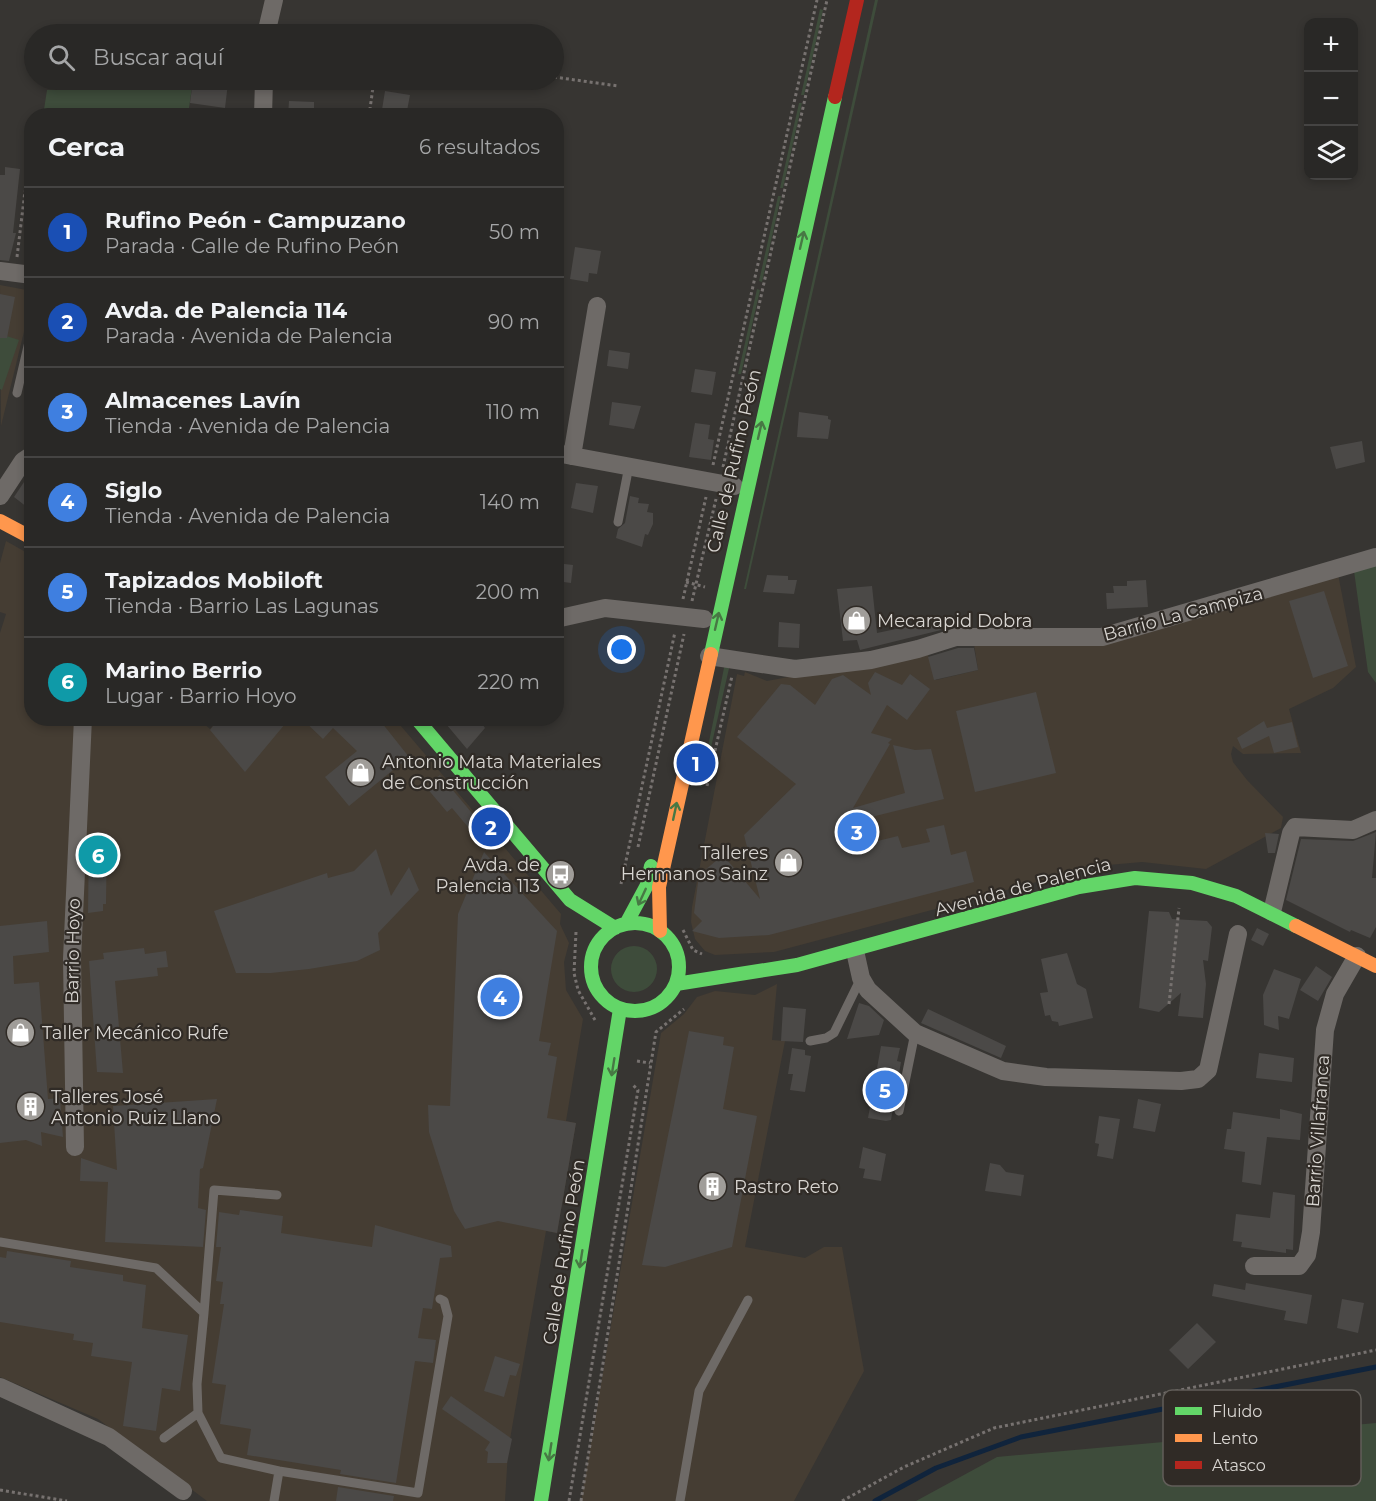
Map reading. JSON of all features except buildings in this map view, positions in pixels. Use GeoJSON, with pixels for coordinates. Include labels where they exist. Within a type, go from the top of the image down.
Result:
{"type":"FeatureCollection","features":[{"type":"Feature","properties":{"kind":"main road","name":"Calle de Rufino Peón"},"geometry":{"type":"LineString","coordinates":[[620,926],[647,885],[697,630],[857,0]]}},
{"type":"Feature","properties":{"kind":"main road","name":"Calle de Rufino Peón"},"geometry":{"type":"LineString","coordinates":[[660,931],[659,887],[721,483],[826,69]]}},
{"type":"Feature","properties":{"kind":"main road"},"geometry":{"type":"LineString","coordinates":[[0,521],[24,534]]}},
{"type":"Feature","properties":{"kind":"main road"},"geometry":{"type":"LineString","coordinates":[[423,726],[570,900],[586,936],[597,991],[607,1002],[620,1009],[640,1011],[662,1002],[676,984],[678,958],[674,947],[660,931],[638,923],[620,926],[603,936],[586,936]]}},
{"type":"Feature","properties":{"kind":"main road","name":"Avenida de Palencia"},"geometry":{"type":"LineString","coordinates":[[676,984],[736,972],[797,965],[1097,883],[1135,878],[1181,882],[1236,896],[1376,966]]}},
{"type":"Feature","properties":{"kind":"main road"},"geometry":{"type":"LineString","coordinates":[[570,900],[620,926]]}},
{"type":"Feature","properties":{"kind":"main road","name":"Avenida de Palencia"},"geometry":{"type":"LineString","coordinates":[[678,958],[702,961],[736,972]]}},
{"type":"Feature","properties":{"kind":"main road","name":"Calle de Rufino Peón"},"geometry":{"type":"LineString","coordinates":[[542,1501],[615,1058],[620,1009]]}},
{"type":"Feature","properties":{"kind":"main road"},"geometry":{"type":"LineString","coordinates":[[634,1027],[640,1011]]}},
{"type":"Feature","properties":{"kind":"street"},"geometry":{"type":"LineString","coordinates":[[268,24],[274,0]]}},
{"type":"Feature","properties":{"kind":"street"},"geometry":{"type":"LineString","coordinates":[[263,108],[264,90]]}},
{"type":"Feature","properties":{"kind":"street"},"geometry":{"type":"LineString","coordinates":[[597,306],[564,454],[721,483]]}},
{"type":"Feature","properties":{"kind":"street"},"geometry":{"type":"LineString","coordinates":[[0,496],[24,459]]}},
{"type":"Feature","properties":{"kind":"street","name":"Barrio La Campiza"},"geometry":{"type":"LineString","coordinates":[[564,617],[605,608],[697,630],[795,669],[872,660],[918,650],[956,637],[1102,637],[1376,557]]}},
{"type":"Feature","properties":{"kind":"street","name":"Barrio Hoyo"},"geometry":{"type":"LineString","coordinates":[[75,1147],[72,959],[83,726]]}},
{"type":"Feature","properties":{"kind":"street"},"geometry":{"type":"LineString","coordinates":[[1272,912],[1291,833],[1295,827],[1353,830],[1376,820]]}},
{"type":"Feature","properties":{"kind":"street"},"geometry":{"type":"LineString","coordinates":[[855,951],[861,978],[868,990],[915,1033],[989,1065],[1021,1074],[1046,1077],[1181,1081],[1198,1079],[1208,1070],[1238,933]]}},
{"type":"Feature","properties":{"kind":"street","name":"Barrio Villafranca"},"geometry":{"type":"LineString","coordinates":[[1254,1266],[1299,1266],[1307,1255],[1311,1232],[1325,1030],[1335,994],[1357,956]]}},
{"type":"Feature","properties":{"kind":"street"},"geometry":{"type":"LineString","coordinates":[[0,1387],[109,1437],[183,1491]]}},
{"type":"Feature","properties":{"kind":"lane"},"geometry":{"type":"LineString","coordinates":[[17,393],[24,373]]}},
{"type":"Feature","properties":{"kind":"lane"},"geometry":{"type":"LineString","coordinates":[[618,522],[629,466]]}},
{"type":"Feature","properties":{"kind":"lane"},"geometry":{"type":"LineString","coordinates":[[810,1041],[826,1038],[834,1033],[861,978]]}},
{"type":"Feature","properties":{"kind":"lane"},"geometry":{"type":"LineString","coordinates":[[899,1111],[915,1033]]}},
{"type":"Feature","properties":{"kind":"lane"},"geometry":{"type":"LineString","coordinates":[[277,1194],[214,1190],[197,1384],[198,1413],[221,1458],[279,1471],[418,1493],[448,1316],[444,1301],[440,1299]]}},
{"type":"Feature","properties":{"kind":"lane"},"geometry":{"type":"LineString","coordinates":[[0,1242],[156,1268],[204,1313]]}},
{"type":"Feature","properties":{"kind":"lane"},"geometry":{"type":"LineString","coordinates":[[680,1501],[699,1391],[748,1300]]}},
{"type":"Feature","properties":{"kind":"lane"},"geometry":{"type":"LineString","coordinates":[[164,1438],[198,1413]]}},
{"type":"Feature","properties":{"kind":"lane"},"geometry":{"type":"LineString","coordinates":[[274,1501],[279,1471]]}},
{"type":"Feature","properties":{"kind":"path"},"geometry":{"type":"LineString","coordinates":[[620,888],[697,630],[721,483],[817,0]]}},
{"type":"Feature","properties":{"kind":"path"},"geometry":{"type":"LineString","coordinates":[[651,864],[638,849],[697,630],[721,483],[827,0]]}},
{"type":"Feature","properties":{"kind":"path"},"geometry":{"type":"LineString","coordinates":[[564,78],[618,86]]}},
{"type":"Feature","properties":{"kind":"path"},"geometry":{"type":"LineString","coordinates":[[370,108],[373,90]]}},
{"type":"Feature","properties":{"kind":"path"},"geometry":{"type":"LineString","coordinates":[[15,273],[24,206]]}},
{"type":"Feature","properties":{"kind":"path"},"geometry":{"type":"LineString","coordinates":[[1168,1004],[1181,882]]}},
{"type":"Feature","properties":{"kind":"path"},"geometry":{"type":"LineString","coordinates":[[681,925],[693,950],[702,961]]}},
{"type":"Feature","properties":{"kind":"path"},"geometry":{"type":"LineString","coordinates":[[586,936],[577,942],[574,973],[578,990],[595,1020]]}},
{"type":"Feature","properties":{"kind":"path"},"geometry":{"type":"LineString","coordinates":[[581,1501],[656,1032],[689,1002]]}},
{"type":"Feature","properties":{"kind":"path"},"geometry":{"type":"LineString","coordinates":[[569,1501],[638,1090],[631,1083]]}},
{"type":"Feature","properties":{"kind":"path"},"geometry":{"type":"LineString","coordinates":[[1180,1390],[1376,1350]]}},
{"type":"Feature","properties":{"kind":"path"},"geometry":{"type":"LineString","coordinates":[[842,1501],[904,1467],[994,1428],[1163,1393]]}},
{"type":"Feature","properties":{"kind":"path"},"geometry":{"type":"LineString","coordinates":[[0,1490],[67,1501]]}},
{"type":"Feature","properties":{"kind":"shaded area"},"geometry":{"type":"Polygon","coordinates":[[[0,285],[24,290],[24,332],[1,426],[0,285]]]}},
{"type":"Feature","properties":{"kind":"shaded area"},"geometry":{"type":"Polygon","coordinates":[[[6,541],[24,551],[24,726],[207,726],[210,729],[213,726],[401,726],[561,914],[560,924],[569,943],[564,962],[566,990],[583,1019],[566,1121],[576,1123],[557,1233],[546,1231],[508,1451],[505,1501],[207,1501],[98,1419],[0,1377],[0,633],[6,614],[0,612],[0,563],[6,541]]]}},
{"type":"Feature","properties":{"kind":"shaded area"},"geometry":{"type":"Polygon","coordinates":[[[1338,574],[1356,667],[1333,688],[1289,709],[1301,753],[1243,754],[1233,746],[1231,754],[1233,762],[1247,780],[1283,817],[1281,828],[1206,869],[1142,862],[1097,866],[774,952],[715,955],[705,951],[695,939],[691,922],[692,907],[737,674],[744,676],[745,672],[767,681],[927,651],[936,680],[978,670],[974,644],[1107,644],[1338,574]]]}},
{"type":"Feature","properties":{"kind":"shaded area","name":"Rastro Reto"},"geometry":{"type":"Polygon","coordinates":[[[777,984],[772,1040],[785,1041],[745,1247],[805,1258],[824,1247],[842,1247],[864,1371],[794,1501],[581,1501],[661,1033],[684,1014],[697,997],[715,991],[755,995],[777,984]]]}},
{"type":"Feature","properties":{"kind":"green space"},"geometry":{"type":"Polygon","coordinates":[[[875,0],[878,0],[746,589],[744,589],[875,0]]]}},
{"type":"Feature","properties":{"kind":"green space"},"geometry":{"type":"Polygon","coordinates":[[[820,9],[823,10],[804,95],[801,95],[820,9]]]}},
{"type":"Feature","properties":{"kind":"green space"},"geometry":{"type":"Polygon","coordinates":[[[47,90],[192,90],[189,108],[44,108],[47,90]]]}},
{"type":"Feature","properties":{"kind":"green space"},"geometry":{"type":"Polygon","coordinates":[[[799,103],[802,103],[783,188],[780,188],[799,103]]]}},
{"type":"Feature","properties":{"kind":"green space"},"geometry":{"type":"Polygon","coordinates":[[[778,196],[781,196],[762,282],[759,281],[778,196]]]}},
{"type":"Feature","properties":{"kind":"green space"},"geometry":{"type":"Polygon","coordinates":[[[757,289],[760,290],[741,374],[738,374],[757,289]]]}},
{"type":"Feature","properties":{"kind":"green space"},"geometry":{"type":"Polygon","coordinates":[[[0,334],[19,340],[2,390],[0,389],[0,334]]]}},
{"type":"Feature","properties":{"kind":"green space"},"geometry":{"type":"Polygon","coordinates":[[[1376,564],[1376,683],[1368,672],[1354,571],[1376,564]]]}},
{"type":"Feature","properties":{"kind":"green space"},"geometry":{"type":"Polygon","coordinates":[[[725,663],[730,664],[702,787],[700,786],[725,663]]]}},
{"type":"Feature","properties":{"kind":"green space"},"geometry":{"type":"Polygon","coordinates":[[[634,946],[643,947],[651,952],[656,960],[656,978],[651,986],[643,991],[634,992],[625,991],[617,986],[612,978],[611,969],[612,960],[617,952],[625,947],[634,946]]]}},
{"type":"Feature","properties":{"kind":"green space"},"geometry":{"type":"Polygon","coordinates":[[[1376,1423],[1376,1501],[916,1501],[997,1457],[1163,1442],[1163,1486],[1361,1486],[1361,1424],[1376,1423]]]}},
{"type":"Feature","properties":{"kind":"waterway"},"geometry":{"type":"LineString","coordinates":[[1259,1390],[1376,1367]]}},
{"type":"Feature","properties":{"kind":"waterway"},"geometry":{"type":"LineString","coordinates":[[875,1501],[936,1468],[1021,1437],[1163,1409]]}},
{"type":"Feature","properties":{"kind":"traffic: fast"},"geometry":{"type":"LineString","coordinates":[[711,654],[835,97]]}},
{"type":"Feature","properties":{"kind":"traffic: fast"},"geometry":{"type":"LineString","coordinates":[[423,726],[570,900],[615,928]]}},
{"type":"Feature","properties":{"kind":"traffic: fast"},"geometry":{"type":"LineString","coordinates":[[626,924],[647,885],[651,866]]}},
{"type":"Feature","properties":{"kind":"traffic: fast"},"geometry":{"type":"LineString","coordinates":[[676,984],[797,965],[1079,887],[1135,878],[1192,883],[1236,896],[1296,926]]}},
{"type":"Feature","properties":{"kind":"traffic: fast"},"geometry":{"type":"LineString","coordinates":[[635,923],[652,926],[666,936],[676,950],[679,967],[676,984],[666,998],[652,1008],[635,1011],[618,1008],[604,998],[594,984],[591,967],[594,950],[604,936],[618,926],[635,923]]}},
{"type":"Feature","properties":{"kind":"traffic: fast"},"geometry":{"type":"LineString","coordinates":[[541,1501],[620,1009]]}},
{"type":"Feature","properties":{"kind":"traffic: slow"},"geometry":{"type":"LineString","coordinates":[[0,521],[24,534]]}},
{"type":"Feature","properties":{"kind":"traffic: slow"},"geometry":{"type":"LineString","coordinates":[[660,931],[659,887],[711,654]]}},
{"type":"Feature","properties":{"kind":"traffic: slow"},"geometry":{"type":"LineString","coordinates":[[1296,926],[1376,966]]}},
{"type":"Feature","properties":{"kind":"traffic: jam"},"geometry":{"type":"LineString","coordinates":[[835,97],[857,0]]}},
{"type":"Feature","properties":{"kind":"place","name":"Mecarapid Dobra"},"geometry":{"type":"Point","coordinates":[856,621]}},
{"type":"Feature","properties":{"kind":"place","name":"Rufino Peón - Campuzano"},"geometry":{"type":"Point","coordinates":[696,763]}},
{"type":"Feature","properties":{"kind":"place","name":"Antonio Mata Materiales de Construcción"},"geometry":{"type":"Point","coordinates":[361,772]}},
{"type":"Feature","properties":{"kind":"place","name":"Avda. de Palencia 114"},"geometry":{"type":"Point","coordinates":[491,827]}},
{"type":"Feature","properties":{"kind":"place","name":"Almacenes Lavín"},"geometry":{"type":"Point","coordinates":[857,832]}},
{"type":"Feature","properties":{"kind":"place","name":"Marino Berrio"},"geometry":{"type":"Point","coordinates":[98,855]}},
{"type":"Feature","properties":{"kind":"place","name":"Talleres Hermanos Sainz"},"geometry":{"type":"Point","coordinates":[789,863]}},
{"type":"Feature","properties":{"kind":"place","name":"Avda. de Palencia 113"},"geometry":{"type":"Point","coordinates":[561,875]}},
{"type":"Feature","properties":{"kind":"place","name":"Siglo"},"geometry":{"type":"Point","coordinates":[500,997]}},
{"type":"Feature","properties":{"kind":"place","name":"Taller Mecánico Rufe"},"geometry":{"type":"Point","coordinates":[21,1033]}},
{"type":"Feature","properties":{"kind":"place","name":"Tapizados Mobiloft"},"geometry":{"type":"Point","coordinates":[885,1090]}},
{"type":"Feature","properties":{"kind":"place","name":"Talleres José Antonio Ruiz Llano"},"geometry":{"type":"Point","coordinates":[30,1107]}},
{"type":"Feature","properties":{"kind":"place","name":"Rastro Reto"},"geometry":{"type":"Point","coordinates":[713,1187]}}]}
